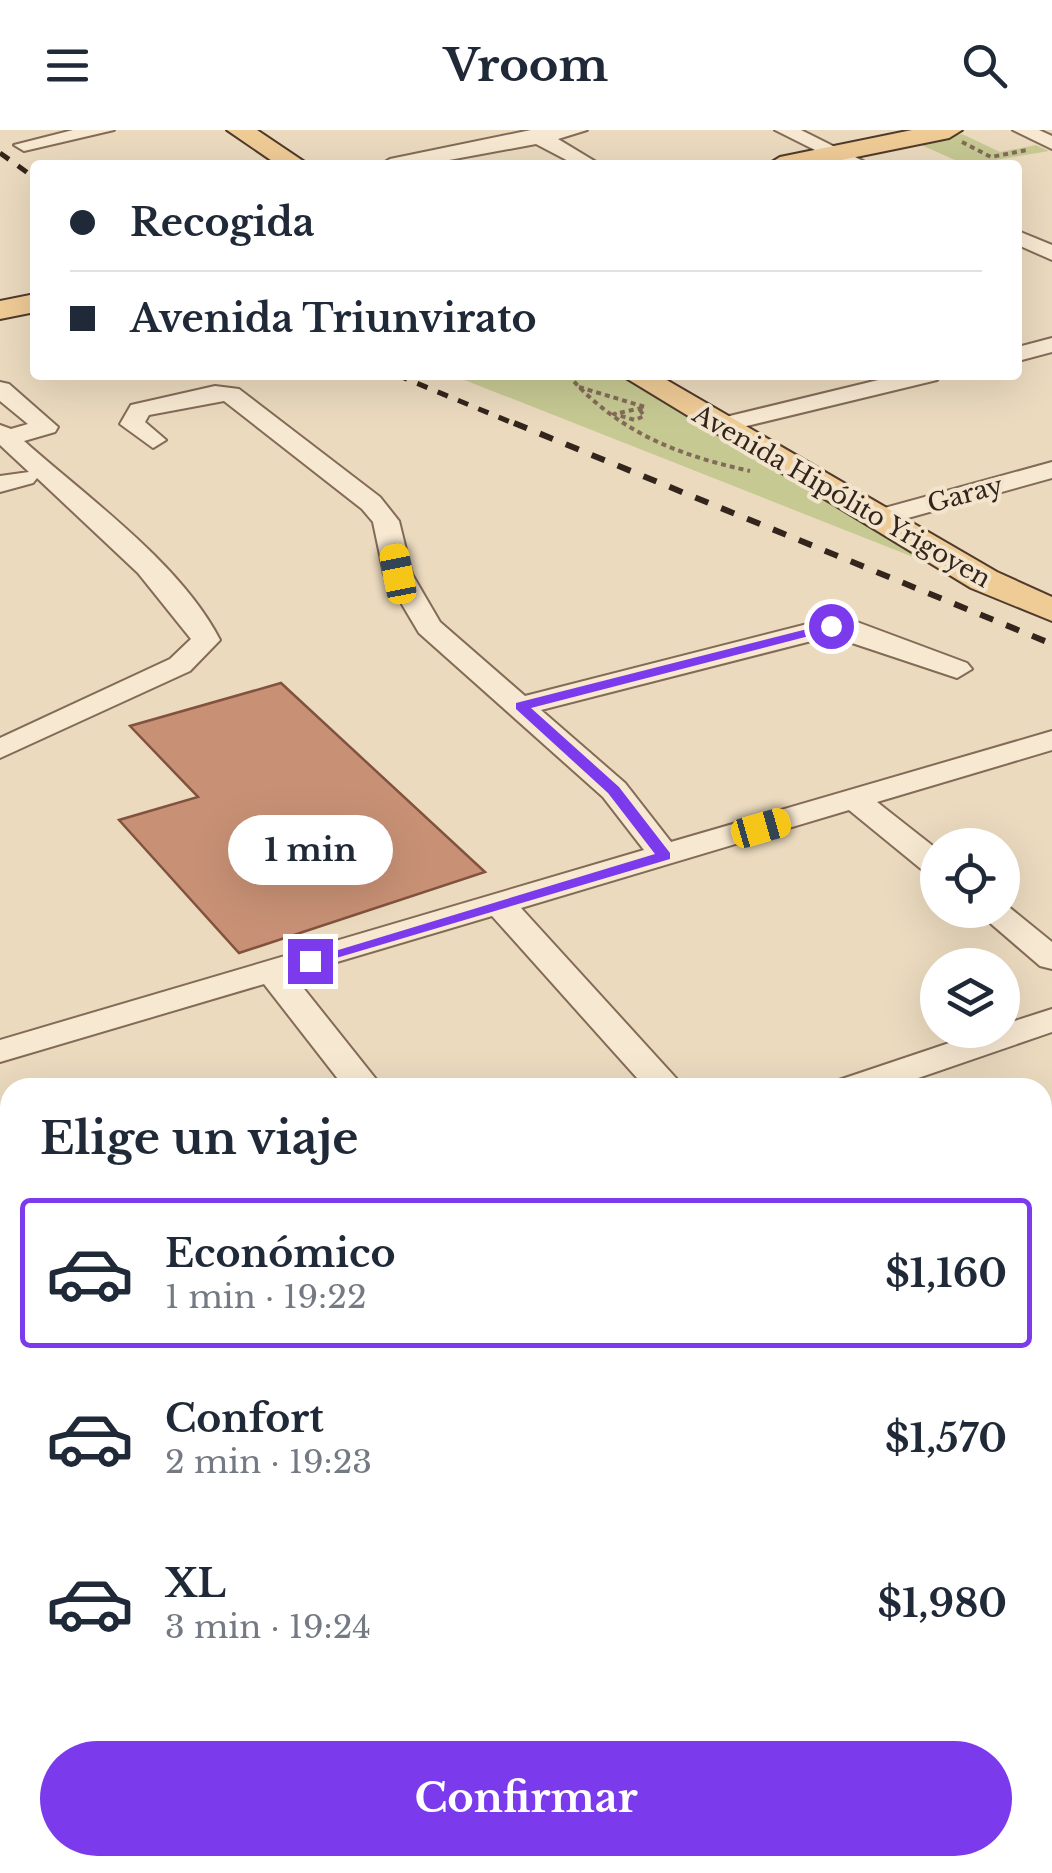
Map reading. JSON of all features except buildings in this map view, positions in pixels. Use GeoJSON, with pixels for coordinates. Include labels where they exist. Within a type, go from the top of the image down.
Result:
{"type":"FeatureCollection","features":[{"type":"Feature","properties":{"kind":"main road"},"geometry":{"type":"LineString","coordinates":[[240,130],[288,160]]}},
{"type":"Feature","properties":{"kind":"main road"},"geometry":{"type":"LineString","coordinates":[[849,160],[945,131]]}},
{"type":"Feature","properties":{"kind":"main road"},"geometry":{"type":"LineString","coordinates":[[0,309],[30,304]]}},
{"type":"Feature","properties":{"kind":"main road","name":"Avenida Hipólito Yrigoyen"},"geometry":{"type":"LineString","coordinates":[[645,380],[984,580],[1052,610]]}},
{"type":"Feature","properties":{"kind":"street"},"geometry":{"type":"LineString","coordinates":[[24,145],[104,130]]}},
{"type":"Feature","properties":{"kind":"street"},"geometry":{"type":"LineString","coordinates":[[413,160],[533,134],[577,130]]}},
{"type":"Feature","properties":{"kind":"street"},"geometry":{"type":"LineString","coordinates":[[785,130],[849,160]]}},
{"type":"Feature","properties":{"kind":"street"},"geometry":{"type":"LineString","coordinates":[[1023,130],[1044,146]]}},
{"type":"Feature","properties":{"kind":"street"},"geometry":{"type":"LineString","coordinates":[[533,134],[582,160]]}},
{"type":"Feature","properties":{"kind":"street"},"geometry":{"type":"LineString","coordinates":[[1022,239],[1052,254]]}},
{"type":"Feature","properties":{"kind":"street"},"geometry":{"type":"LineString","coordinates":[[1022,261],[1052,254]]}},
{"type":"Feature","properties":{"kind":"street"},"geometry":{"type":"LineString","coordinates":[[1022,353],[1052,346]]}},
{"type":"Feature","properties":{"kind":"street"},"geometry":{"type":"LineString","coordinates":[[722,425],[908,380]]}},
{"type":"Feature","properties":{"kind":"street"},"geometry":{"type":"LineString","coordinates":[[0,389],[46,426],[2,442]]}},
{"type":"Feature","properties":{"kind":"street"},"geometry":{"type":"LineString","coordinates":[[154,440],[132,424],[140,410],[215,392],[230,394],[380,512],[390,532],[398,574],[441,641],[614,790],[664,856]]}},
{"type":"Feature","properties":{"kind":"street"},"geometry":{"type":"LineString","coordinates":[[2,442],[12,481],[148,598],[198,622]]}},
{"type":"Feature","properties":{"kind":"street"},"geometry":{"type":"LineString","coordinates":[[0,749],[180,666],[206,640],[198,622],[2,442]]}},
{"type":"Feature","properties":{"kind":"street","name":"Garay"},"geometry":{"type":"LineString","coordinates":[[879,518],[1052,470]]}},
{"type":"Feature","properties":{"kind":"street"},"geometry":{"type":"LineString","coordinates":[[521,706],[831,626],[847,628],[957,669]]}},
{"type":"Feature","properties":{"kind":"street"},"geometry":{"type":"LineString","coordinates":[[0,1051],[502,906],[1052,740]]}},
{"type":"Feature","properties":{"kind":"street"},"geometry":{"type":"LineString","coordinates":[[857,801],[920,852]]}},
{"type":"Feature","properties":{"kind":"street"},"geometry":{"type":"LineString","coordinates":[[502,906],[657,1078]]}},
{"type":"Feature","properties":{"kind":"street"},"geometry":{"type":"LineString","coordinates":[[1014,928],[1052,959]]}},
{"type":"Feature","properties":{"kind":"street"},"geometry":{"type":"LineString","coordinates":[[272,972],[356,1078]]}},
{"type":"Feature","properties":{"kind":"street"},"geometry":{"type":"LineString","coordinates":[[881,1078],[1052,1020]]}},
{"type":"Feature","properties":{"kind":"path"},"geometry":{"type":"LineString","coordinates":[[945,131],[991,157],[1044,146]]}},
{"type":"Feature","properties":{"kind":"path"},"geometry":{"type":"LineString","coordinates":[[573,380],[609,420],[631,434],[698,458],[822,485]]}},
{"type":"Feature","properties":{"kind":"path"},"geometry":{"type":"LineString","coordinates":[[609,420],[639,420],[644,416],[643,409],[618,410],[617,418]]}},
{"type":"Feature","properties":{"kind":"green space"},"geometry":{"type":"Polygon","coordinates":[[[962,134],[1000,152],[1036,145],[1049,151],[996,160],[955,160],[919,144],[962,134]]]}},
{"type":"Feature","properties":{"kind":"green space"},"geometry":{"type":"Polygon","coordinates":[[[465,380],[625,380],[936,566],[465,380]]]}},
{"type":"Feature","properties":{"kind":"railway"},"geometry":{"type":"LineString","coordinates":[[0,153],[30,174]]}},
{"type":"Feature","properties":{"kind":"railway"},"geometry":{"type":"LineString","coordinates":[[409,380],[520,426]]}},
{"type":"Feature","properties":{"kind":"railway"},"geometry":{"type":"LineString","coordinates":[[514,423],[1052,644]]}},
{"type":"Feature","properties":{"kind":"route"},"geometry":{"type":"LineString","coordinates":[[310,961],[664,856],[614,790],[521,706],[645,678],[831,626]]}}]}
